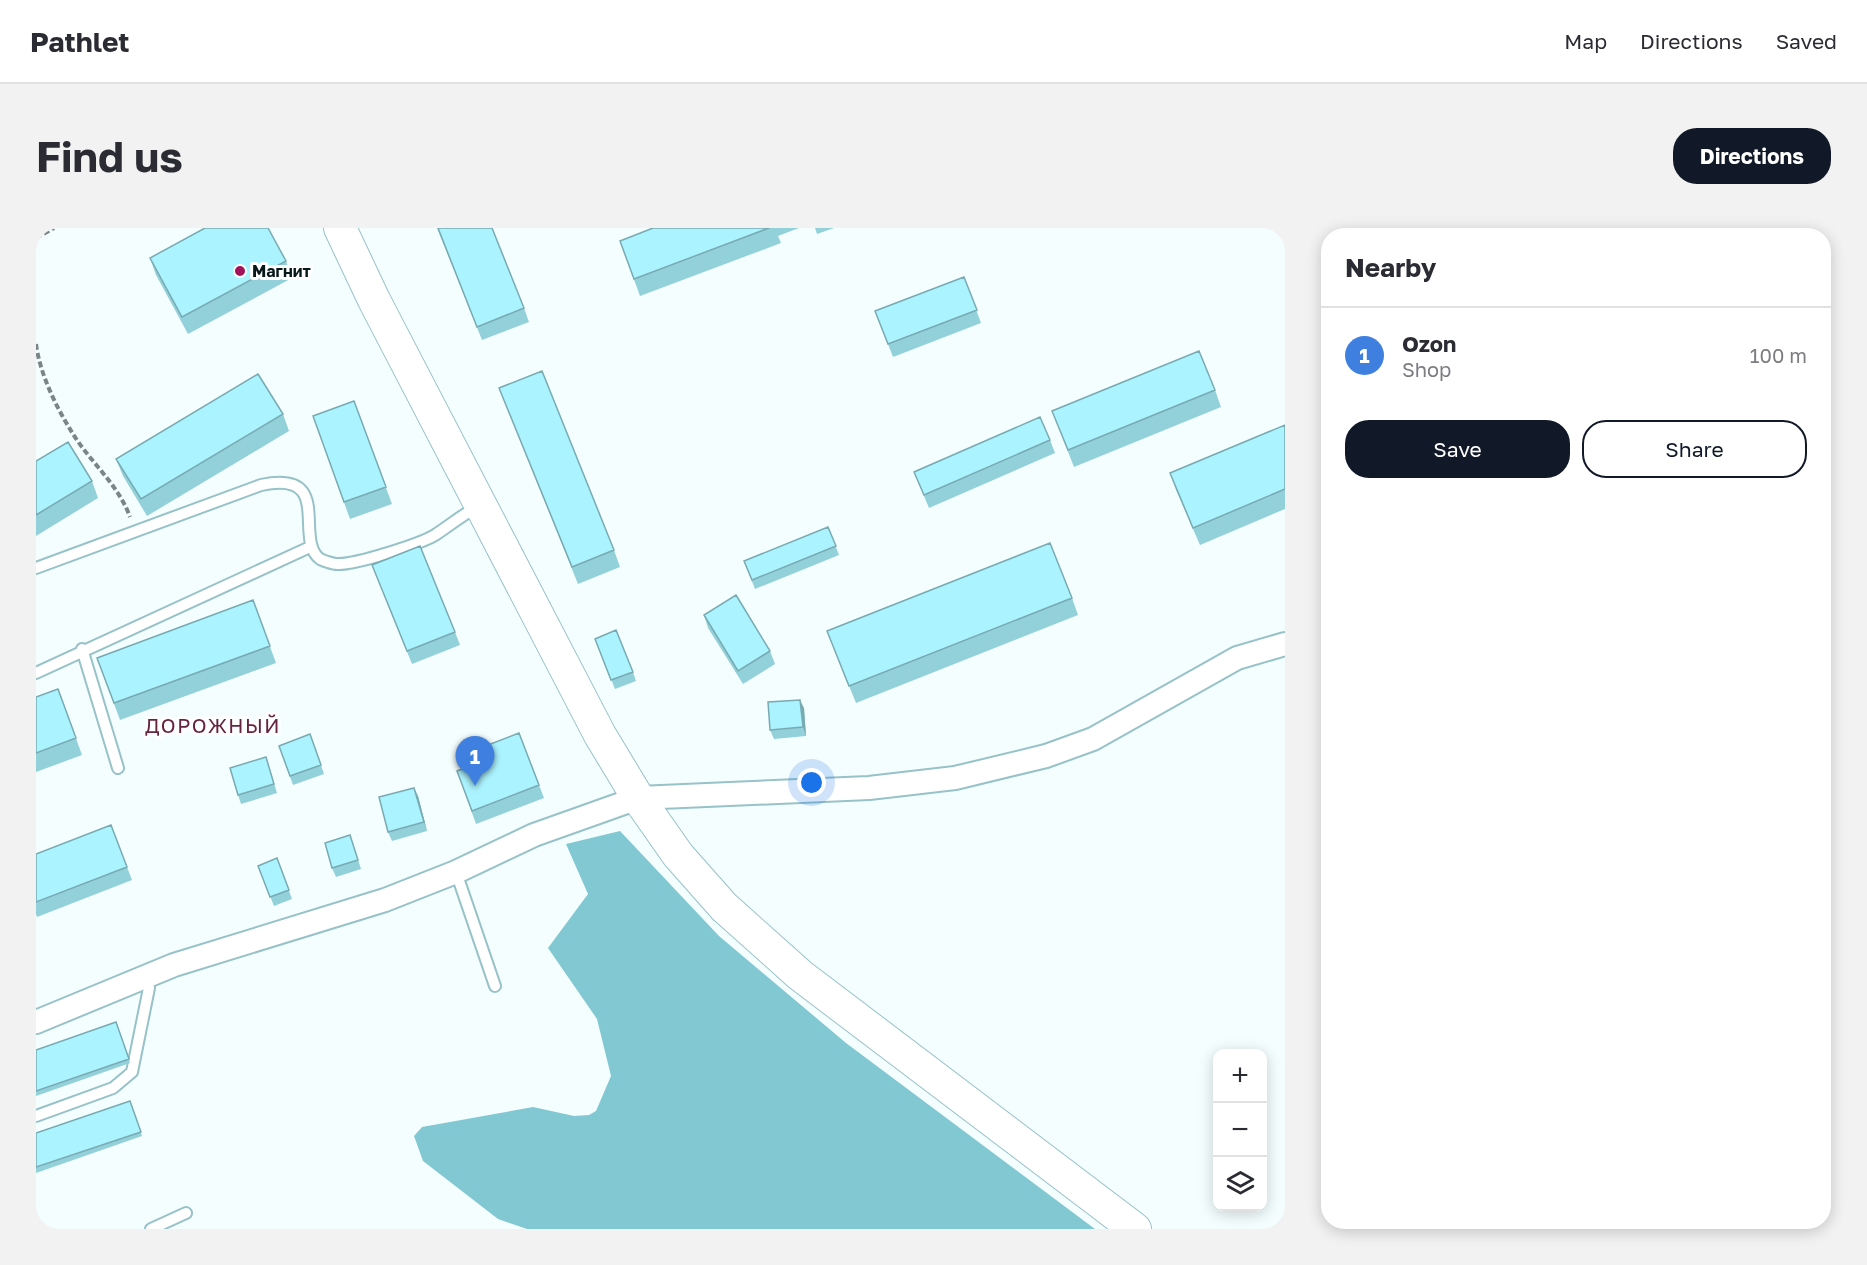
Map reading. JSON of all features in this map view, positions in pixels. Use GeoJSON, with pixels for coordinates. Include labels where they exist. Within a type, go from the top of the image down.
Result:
{"type":"FeatureCollection","features":[{"type":"Feature","properties":{"kind":"street"},"geometry":{"type":"LineString","coordinates":[[340,228],[480,505],[600,735],[638,798],[678,855],[724,907],[800,975],[1135,1229]]}},
{"type":"Feature","properties":{"kind":"street"},"geometry":{"type":"LineString","coordinates":[[36,1022],[174,965],[385,900],[456,872],[534,835],[638,798],[869,788],[955,778],[1046,756],[1093,740],[1237,658],[1285,644]]}},
{"type":"Feature","properties":{"kind":"lane"},"geometry":{"type":"LineString","coordinates":[[36,568],[261,484],[276,482],[290,484],[301,492],[309,506],[310,547],[320,559],[336,565],[357,562],[433,536],[480,505]]}},
{"type":"Feature","properties":{"kind":"lane"},"geometry":{"type":"LineString","coordinates":[[36,673],[82,649],[310,547]]}},
{"type":"Feature","properties":{"kind":"lane"},"geometry":{"type":"LineString","coordinates":[[82,649],[118,768]]}},
{"type":"Feature","properties":{"kind":"lane"},"geometry":{"type":"LineString","coordinates":[[456,872],[495,986]]}},
{"type":"Feature","properties":{"kind":"lane"},"geometry":{"type":"LineString","coordinates":[[36,1116],[113,1088],[132,1072],[149,988],[146,976]]}},
{"type":"Feature","properties":{"kind":"lane"},"geometry":{"type":"LineString","coordinates":[[151,1229],[186,1213]]}},
{"type":"Feature","properties":{"kind":"path"},"geometry":{"type":"LineString","coordinates":[[36,238],[54,228]]}},
{"type":"Feature","properties":{"kind":"path"},"geometry":{"type":"LineString","coordinates":[[36,344],[39,365],[73,434],[123,497],[136,532]]}},
{"type":"Feature","properties":{"kind":"shaded area"},"geometry":{"type":"Polygon","coordinates":[[[620,831],[719,936],[846,1043],[1095,1229],[527,1229],[498,1219],[423,1161],[414,1136],[422,1127],[533,1107],[574,1116],[589,1115],[596,1111],[611,1076],[597,1019],[548,948],[588,894],[566,844],[620,831]]]}},
{"type":"Feature","properties":{"kind":"building"},"geometry":{"type":"Polygon","coordinates":[[[205,228],[268,228],[286,261],[182,317],[150,258],[205,228]]]}},
{"type":"Feature","properties":{"kind":"building"},"geometry":{"type":"Polygon","coordinates":[[[438,228],[492,228],[524,308],[477,327],[438,228]]]}},
{"type":"Feature","properties":{"kind":"building"},"geometry":{"type":"Polygon","coordinates":[[[653,228],[769,228],[634,279],[620,241],[653,228]]]}},
{"type":"Feature","properties":{"kind":"building"},"geometry":{"type":"Polygon","coordinates":[[[964,277],[977,310],[888,344],[875,311],[964,277]]]}},
{"type":"Feature","properties":{"kind":"building"},"geometry":{"type":"Polygon","coordinates":[[[1199,351],[1215,390],[1068,450],[1052,411],[1199,351]]]}},
{"type":"Feature","properties":{"kind":"building"},"geometry":{"type":"Polygon","coordinates":[[[542,371],[614,550],[572,567],[499,388],[542,371]]]}},
{"type":"Feature","properties":{"kind":"building"},"geometry":{"type":"Polygon","coordinates":[[[258,374],[283,414],[141,499],[116,459],[258,374]]]}},
{"type":"Feature","properties":{"kind":"building"},"geometry":{"type":"Polygon","coordinates":[[[354,401],[386,487],[344,502],[313,416],[354,401]]]}},
{"type":"Feature","properties":{"kind":"building"},"geometry":{"type":"Polygon","coordinates":[[[1040,417],[1050,440],[924,495],[914,472],[1040,417]]]}},
{"type":"Feature","properties":{"kind":"building"},"geometry":{"type":"Polygon","coordinates":[[[1285,425],[1285,489],[1193,528],[1170,473],[1285,425]]]}},
{"type":"Feature","properties":{"kind":"building"},"geometry":{"type":"Polygon","coordinates":[[[68,442],[92,481],[36,515],[36,461],[68,442]]]}},
{"type":"Feature","properties":{"kind":"building"},"geometry":{"type":"Polygon","coordinates":[[[828,527],[836,546],[752,580],[744,561],[828,527]]]}},
{"type":"Feature","properties":{"kind":"building"},"geometry":{"type":"Polygon","coordinates":[[[1050,543],[1072,598],[849,686],[827,631],[1050,543]]]}},
{"type":"Feature","properties":{"kind":"building"},"geometry":{"type":"Polygon","coordinates":[[[420,546],[455,632],[407,651],[372,565],[420,546]]]}},
{"type":"Feature","properties":{"kind":"building"},"geometry":{"type":"Polygon","coordinates":[[[736,595],[770,651],[738,671],[704,615],[736,595]]]}},
{"type":"Feature","properties":{"kind":"building"},"geometry":{"type":"Polygon","coordinates":[[[253,600],[270,646],[114,703],[97,658],[253,600]]]}},
{"type":"Feature","properties":{"kind":"building"},"geometry":{"type":"Polygon","coordinates":[[[616,630],[633,672],[611,680],[595,639],[616,630]]]}},
{"type":"Feature","properties":{"kind":"building"},"geometry":{"type":"Polygon","coordinates":[[[58,689],[76,738],[36,753],[36,697],[58,689]]]}},
{"type":"Feature","properties":{"kind":"building"},"geometry":{"type":"Polygon","coordinates":[[[800,700],[803,727],[770,730],[768,702],[800,700]]]}},
{"type":"Feature","properties":{"kind":"building"},"geometry":{"type":"Polygon","coordinates":[[[519,733],[539,785],[472,811],[457,771],[475,764],[470,752],[519,733]]]}},
{"type":"Feature","properties":{"kind":"building"},"geometry":{"type":"Polygon","coordinates":[[[310,734],[321,765],[290,776],[279,746],[310,734]]]}},
{"type":"Feature","properties":{"kind":"building"},"geometry":{"type":"Polygon","coordinates":[[[266,757],[274,784],[238,795],[230,768],[266,757]]]}},
{"type":"Feature","properties":{"kind":"building"},"geometry":{"type":"Polygon","coordinates":[[[414,788],[424,822],[388,832],[379,797],[414,788]]]}},
{"type":"Feature","properties":{"kind":"building"},"geometry":{"type":"Polygon","coordinates":[[[111,825],[127,867],[36,902],[36,854],[111,825]]]}},
{"type":"Feature","properties":{"kind":"building"},"geometry":{"type":"Polygon","coordinates":[[[350,835],[358,860],[332,868],[325,843],[350,835]]]}},
{"type":"Feature","properties":{"kind":"building"},"geometry":{"type":"Polygon","coordinates":[[[277,858],[289,890],[270,897],[258,866],[277,858]]]}},
{"type":"Feature","properties":{"kind":"building"},"geometry":{"type":"Polygon","coordinates":[[[116,1022],[129,1059],[36,1091],[36,1050],[116,1022]]]}},
{"type":"Feature","properties":{"kind":"building"},"geometry":{"type":"Polygon","coordinates":[[[130,1101],[141,1132],[36,1167],[36,1133],[130,1101]]]}},
{"type":"Feature","properties":{"kind":"place","name":"Магнит"},"geometry":{"type":"Point","coordinates":[240,271]}},
{"type":"Feature","properties":{"kind":"place","name":"Ozon"},"geometry":{"type":"Point","coordinates":[475,786]}},
{"type":"Feature","properties":{"kind":"district","name":"ДОРОЖНЫЙ"},"geometry":{"type":"Point","coordinates":[213,726]}}]}
